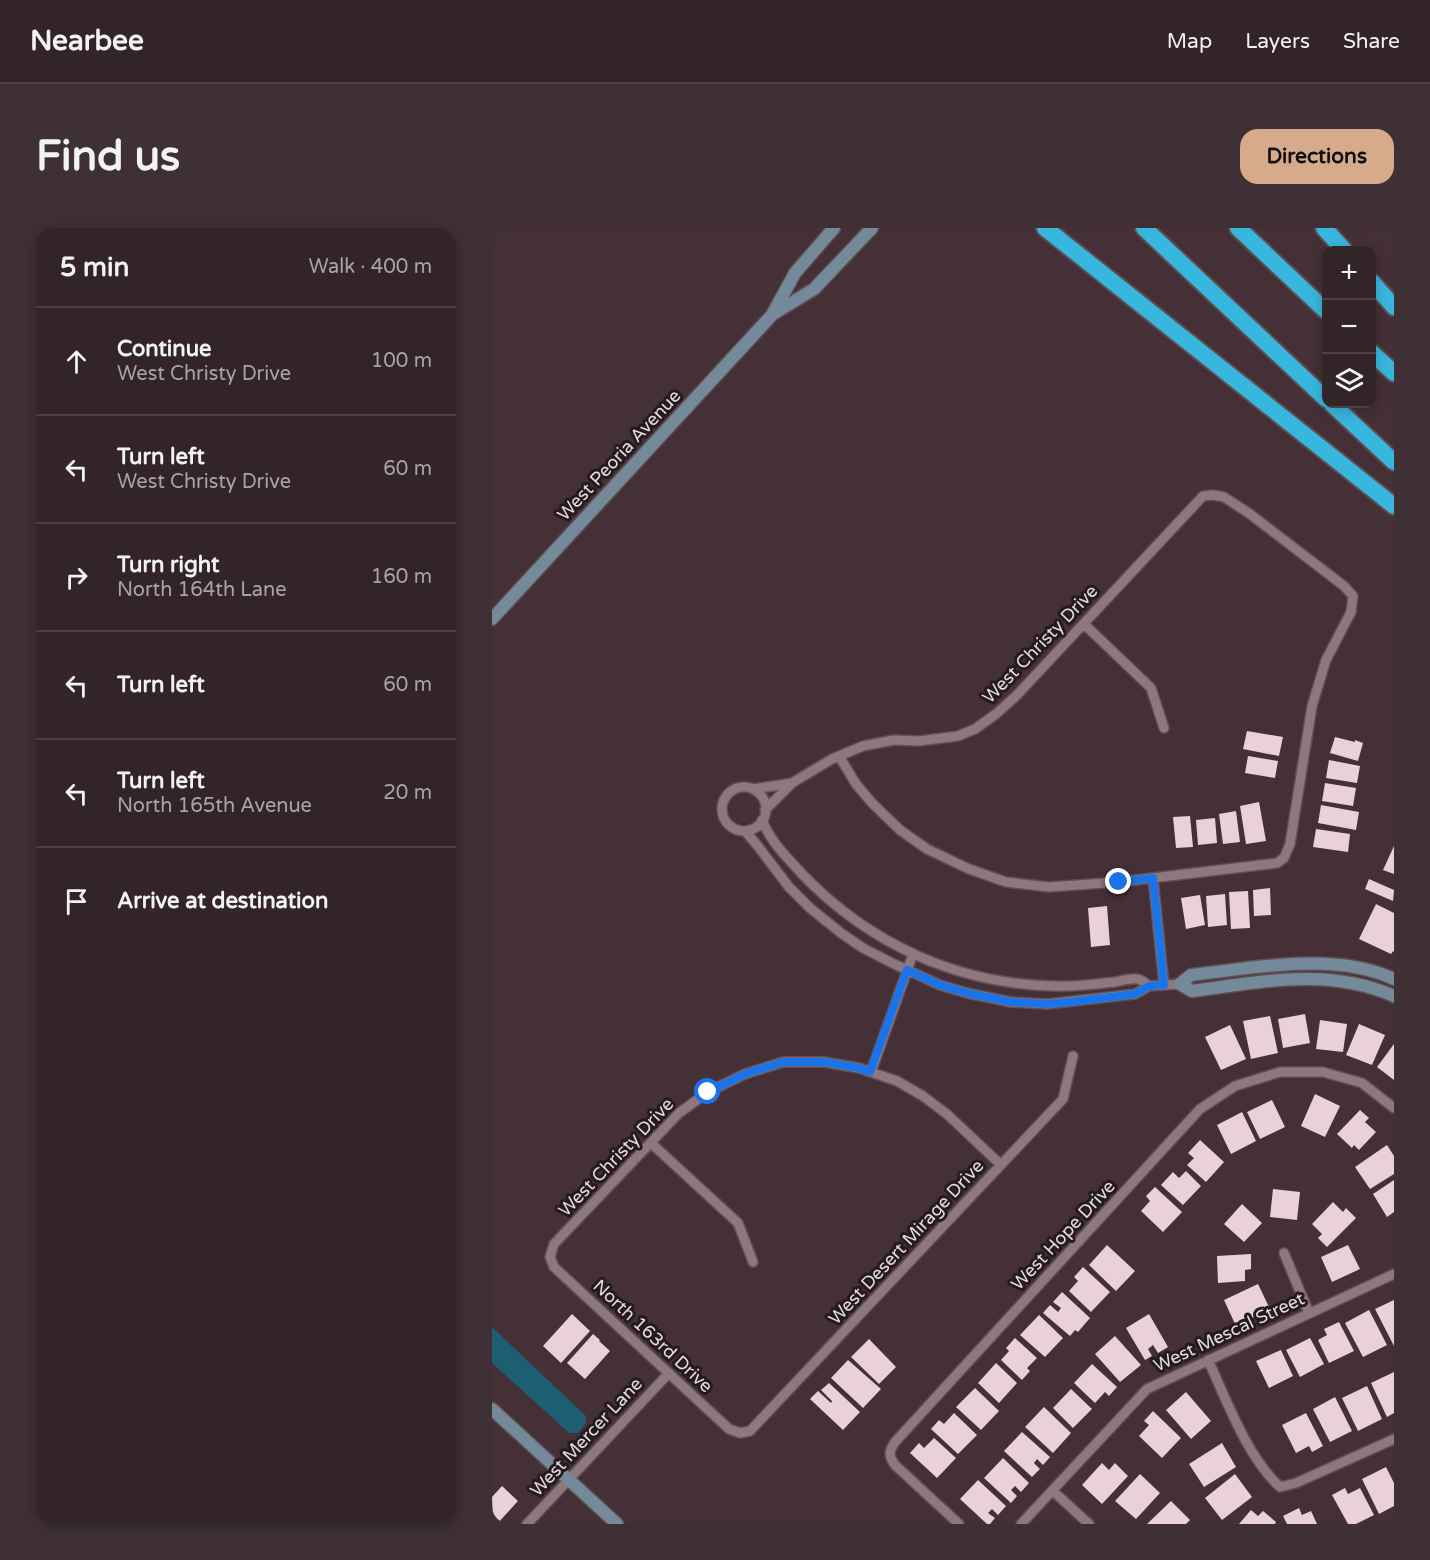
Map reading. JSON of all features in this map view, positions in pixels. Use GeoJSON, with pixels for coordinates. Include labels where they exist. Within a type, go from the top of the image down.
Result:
{"type":"FeatureCollection","features":[{"type":"Feature","properties":{"kind":"highway"},"geometry":{"type":"LineString","coordinates":[[1045,228],[1394,506]]}},
{"type":"Feature","properties":{"kind":"highway"},"geometry":{"type":"LineString","coordinates":[[1144,228],[1322,395]]}},
{"type":"Feature","properties":{"kind":"highway"},"geometry":{"type":"LineString","coordinates":[[1238,228],[1322,306]]}},
{"type":"Feature","properties":{"kind":"highway"},"geometry":{"type":"LineString","coordinates":[[1324,228],[1340,246]]}},
{"type":"Feature","properties":{"kind":"highway"},"geometry":{"type":"LineString","coordinates":[[1376,288],[1394,308]]}},
{"type":"Feature","properties":{"kind":"highway"},"geometry":{"type":"LineString","coordinates":[[1373,354],[1394,374]]}},
{"type":"Feature","properties":{"kind":"highway"},"geometry":{"type":"LineString","coordinates":[[1336,408],[1394,462]]}},
{"type":"Feature","properties":{"kind":"main road","name":"West Peoria Avenue"},"geometry":{"type":"LineString","coordinates":[[492,619],[772,315],[795,273],[834,228]]}},
{"type":"Feature","properties":{"kind":"main road","name":"West Peoria Avenue"},"geometry":{"type":"LineString","coordinates":[[772,315],[814,289],[872,228]]}},
{"type":"Feature","properties":{"kind":"main road"},"geometry":{"type":"LineString","coordinates":[[1394,979],[1354,967],[1311,963],[1191,975],[1180,984],[1192,991],[1295,978],[1341,980],[1394,996]]}},
{"type":"Feature","properties":{"kind":"main road"},"geometry":{"type":"LineString","coordinates":[[492,1409],[617,1524]]}},
{"type":"Feature","properties":{"kind":"street","name":"West Christy Drive"},"geometry":{"type":"LineString","coordinates":[[792,783],[839,756],[863,746],[894,740],[919,741],[958,736],[975,729],[1017,696],[1203,496],[1224,497],[1250,514],[1344,586],[1353,596],[1351,612],[1326,660],[1312,706],[1290,844],[1284,858],[1277,863],[1153,878]]}},
{"type":"Feature","properties":{"kind":"street"},"geometry":{"type":"LineString","coordinates":[[1083,624],[1151,688],[1164,728]]}},
{"type":"Feature","properties":{"kind":"street"},"geometry":{"type":"LineString","coordinates":[[839,756],[856,784],[900,830],[927,849],[969,869],[1006,882],[1049,887],[1153,878],[1164,985]]}},
{"type":"Feature","properties":{"kind":"street"},"geometry":{"type":"LineString","coordinates":[[753,789],[792,783]]}},
{"type":"Feature","properties":{"kind":"street"},"geometry":{"type":"LineString","coordinates":[[765,810],[792,783]]}},
{"type":"Feature","properties":{"kind":"street"},"geometry":{"type":"LineString","coordinates":[[746,787],[759,793],[765,810],[758,826],[745,831],[738,830],[726,822],[722,809],[726,796],[732,790],[746,787]]}},
{"type":"Feature","properties":{"kind":"street"},"geometry":{"type":"LineString","coordinates":[[762,820],[777,847],[820,892],[867,929],[913,954],[956,971],[1024,985],[1058,986],[1138,979],[1149,986]]}},
{"type":"Feature","properties":{"kind":"street"},"geometry":{"type":"LineString","coordinates":[[745,831],[789,887],[840,933],[863,948],[940,985],[967,993],[1047,1004],[1125,996],[1135,994],[1149,986],[1180,984]]}},
{"type":"Feature","properties":{"kind":"street"},"geometry":{"type":"LineString","coordinates":[[870,1072],[913,954]]}},
{"type":"Feature","properties":{"kind":"street","name":"West Desert Mirage Drive"},"geometry":{"type":"LineString","coordinates":[[740,1433],[750,1431],[1063,1099],[1073,1056]]}},
{"type":"Feature","properties":{"kind":"street","name":"West Christy Drive"},"geometry":{"type":"LineString","coordinates":[[550,1257],[554,1244],[679,1113],[708,1092],[745,1074],[783,1062],[824,1062],[859,1068],[897,1081],[923,1096],[948,1115],[1001,1165]]}},
{"type":"Feature","properties":{"kind":"street","name":"West Hope Drive"},"geometry":{"type":"LineString","coordinates":[[959,1524],[895,1465],[889,1450],[1200,1109],[1235,1086],[1281,1072],[1323,1072],[1362,1083],[1394,1108]]}},
{"type":"Feature","properties":{"kind":"street"},"geometry":{"type":"LineString","coordinates":[[651,1143],[738,1223],[753,1262]]}},
{"type":"Feature","properties":{"kind":"street"},"geometry":{"type":"LineString","coordinates":[[1284,1253],[1309,1313]]}},
{"type":"Feature","properties":{"kind":"street","name":"North 163rd Drive"},"geometry":{"type":"LineString","coordinates":[[550,1257],[554,1267],[729,1429],[740,1433]]}},
{"type":"Feature","properties":{"kind":"street","name":"West Mescal Street"},"geometry":{"type":"LineString","coordinates":[[1021,1524],[1147,1389],[1394,1274]]}},
{"type":"Feature","properties":{"kind":"street"},"geometry":{"type":"LineString","coordinates":[[1209,1360],[1237,1422],[1259,1462],[1269,1477],[1280,1487],[1296,1483],[1394,1439]]}},
{"type":"Feature","properties":{"kind":"street","name":"West Mercer Lane"},"geometry":{"type":"LineString","coordinates":[[527,1524],[669,1373]]}},
{"type":"Feature","properties":{"kind":"street"},"geometry":{"type":"LineString","coordinates":[[1053,1491],[1089,1524]]}},
{"type":"Feature","properties":{"kind":"water"},"geometry":{"type":"Polygon","coordinates":[[[492,1327],[586,1416],[586,1423],[578,1433],[569,1433],[492,1363],[492,1327]]]}},
{"type":"Feature","properties":{"kind":"building"},"geometry":{"type":"Polygon","coordinates":[[[1247,731],[1283,737],[1279,756],[1243,749],[1247,731]]]}},
{"type":"Feature","properties":{"kind":"building"},"geometry":{"type":"Polygon","coordinates":[[[1335,737],[1363,743],[1358,761],[1330,753],[1335,737]]]}},
{"type":"Feature","properties":{"kind":"building"},"geometry":{"type":"Polygon","coordinates":[[[1248,756],[1278,761],[1275,778],[1245,773],[1248,756]]]}},
{"type":"Feature","properties":{"kind":"building"},"geometry":{"type":"Polygon","coordinates":[[[1329,760],[1360,766],[1357,783],[1326,778],[1329,760]]]}},
{"type":"Feature","properties":{"kind":"building"},"geometry":{"type":"Polygon","coordinates":[[[1325,783],[1356,788],[1353,806],[1322,801],[1325,783]]]}},
{"type":"Feature","properties":{"kind":"building"},"geometry":{"type":"Polygon","coordinates":[[[1259,802],[1266,841],[1246,844],[1240,806],[1259,802]]]}},
{"type":"Feature","properties":{"kind":"building"},"geometry":{"type":"Polygon","coordinates":[[[1321,805],[1359,812],[1356,830],[1318,823],[1321,805]]]}},
{"type":"Feature","properties":{"kind":"building"},"geometry":{"type":"Polygon","coordinates":[[[1236,811],[1240,842],[1223,844],[1219,814],[1236,811]]]}},
{"type":"Feature","properties":{"kind":"building"},"geometry":{"type":"Polygon","coordinates":[[[1190,816],[1193,847],[1176,848],[1173,817],[1190,816]]]}},
{"type":"Feature","properties":{"kind":"building"},"geometry":{"type":"Polygon","coordinates":[[[1215,818],[1217,843],[1198,845],[1196,820],[1215,818]]]}},
{"type":"Feature","properties":{"kind":"building"},"geometry":{"type":"Polygon","coordinates":[[[1316,829],[1350,834],[1348,852],[1313,847],[1316,829]]]}},
{"type":"Feature","properties":{"kind":"building"},"geometry":{"type":"Polygon","coordinates":[[[1394,846],[1394,874],[1383,870],[1394,846]]]}},
{"type":"Feature","properties":{"kind":"building"},"geometry":{"type":"Polygon","coordinates":[[[1369,879],[1394,890],[1393,901],[1365,889],[1369,879]]]}},
{"type":"Feature","properties":{"kind":"building"},"geometry":{"type":"Polygon","coordinates":[[[1270,888],[1271,915],[1254,916],[1253,890],[1270,888]]]}},
{"type":"Feature","properties":{"kind":"building"},"geometry":{"type":"Polygon","coordinates":[[[1248,891],[1250,928],[1231,929],[1229,892],[1248,891]]]}},
{"type":"Feature","properties":{"kind":"building"},"geometry":{"type":"Polygon","coordinates":[[[1225,894],[1227,925],[1208,927],[1206,896],[1225,894]]]}},
{"type":"Feature","properties":{"kind":"building"},"geometry":{"type":"Polygon","coordinates":[[[1200,895],[1205,925],[1186,929],[1181,898],[1200,895]]]}},
{"type":"Feature","properties":{"kind":"building"},"geometry":{"type":"Polygon","coordinates":[[[1376,904],[1394,913],[1394,952],[1391,954],[1359,939],[1376,904]]]}},
{"type":"Feature","properties":{"kind":"building"},"geometry":{"type":"Polygon","coordinates":[[[1107,906],[1110,945],[1091,947],[1088,908],[1107,906]]]}},
{"type":"Feature","properties":{"kind":"building"},"geometry":{"type":"Polygon","coordinates":[[[1305,1014],[1310,1043],[1283,1048],[1278,1019],[1305,1014]]]}},
{"type":"Feature","properties":{"kind":"building"},"geometry":{"type":"Polygon","coordinates":[[[1270,1016],[1278,1053],[1251,1059],[1243,1021],[1270,1016]]]}},
{"type":"Feature","properties":{"kind":"building"},"geometry":{"type":"Polygon","coordinates":[[[1320,1020],[1347,1024],[1343,1052],[1316,1049],[1320,1020]]]}},
{"type":"Feature","properties":{"kind":"building"},"geometry":{"type":"Polygon","coordinates":[[[1359,1024],[1385,1035],[1372,1065],[1346,1055],[1359,1024]]]}},
{"type":"Feature","properties":{"kind":"building"},"geometry":{"type":"Polygon","coordinates":[[[1230,1025],[1246,1059],[1221,1070],[1205,1037],[1230,1025]]]}},
{"type":"Feature","properties":{"kind":"building"},"geometry":{"type":"Polygon","coordinates":[[[1394,1044],[1394,1080],[1377,1067],[1394,1044]]]}},
{"type":"Feature","properties":{"kind":"building"},"geometry":{"type":"Polygon","coordinates":[[[1315,1094],[1340,1106],[1325,1137],[1301,1126],[1315,1094]]]}},
{"type":"Feature","properties":{"kind":"building"},"geometry":{"type":"Polygon","coordinates":[[[1272,1100],[1285,1127],[1260,1139],[1247,1112],[1272,1100]]]}},
{"type":"Feature","properties":{"kind":"building"},"geometry":{"type":"Polygon","coordinates":[[[1360,1110],[1369,1118],[1365,1122],[1376,1132],[1359,1150],[1354,1145],[1352,1148],[1337,1134],[1360,1110]]]}},
{"type":"Feature","properties":{"kind":"building"},"geometry":{"type":"Polygon","coordinates":[[[1242,1112],[1256,1141],[1231,1154],[1217,1125],[1242,1112]]]}},
{"type":"Feature","properties":{"kind":"building"},"geometry":{"type":"Polygon","coordinates":[[[1200,1140],[1224,1162],[1206,1182],[1187,1165],[1194,1158],[1188,1153],[1200,1140]]]}},
{"type":"Feature","properties":{"kind":"building"},"geometry":{"type":"Polygon","coordinates":[[[1387,1145],[1394,1156],[1394,1174],[1370,1189],[1355,1167],[1387,1145]]]}},
{"type":"Feature","properties":{"kind":"building"},"geometry":{"type":"Polygon","coordinates":[[[1186,1171],[1201,1186],[1183,1205],[1161,1185],[1173,1172],[1179,1178],[1186,1171]]]}},
{"type":"Feature","properties":{"kind":"building"},"geometry":{"type":"Polygon","coordinates":[[[1394,1180],[1394,1212],[1387,1217],[1373,1194],[1394,1180]]]}},
{"type":"Feature","properties":{"kind":"building"},"geometry":{"type":"Polygon","coordinates":[[[1155,1187],[1182,1212],[1163,1232],[1141,1211],[1150,1201],[1146,1196],[1155,1187]]]}},
{"type":"Feature","properties":{"kind":"building"},"geometry":{"type":"Polygon","coordinates":[[[1273,1189],[1300,1192],[1297,1220],[1270,1217],[1273,1189]]]}},
{"type":"Feature","properties":{"kind":"building"},"geometry":{"type":"Polygon","coordinates":[[[1333,1202],[1343,1212],[1346,1208],[1356,1218],[1327,1247],[1318,1238],[1322,1234],[1312,1224],[1333,1202]]]}},
{"type":"Feature","properties":{"kind":"building"},"geometry":{"type":"Polygon","coordinates":[[[1242,1204],[1262,1223],[1244,1242],[1224,1224],[1242,1204]]]}},
{"type":"Feature","properties":{"kind":"building"},"geometry":{"type":"Polygon","coordinates":[[[1107,1245],[1135,1271],[1116,1291],[1089,1265],[1107,1245]]]}},
{"type":"Feature","properties":{"kind":"building"},"geometry":{"type":"Polygon","coordinates":[[[1348,1245],[1360,1269],[1332,1282],[1321,1257],[1348,1245]]]}},
{"type":"Feature","properties":{"kind":"building"},"geometry":{"type":"Polygon","coordinates":[[[1251,1254],[1251,1269],[1245,1270],[1245,1281],[1218,1283],[1217,1256],[1251,1254]]]}},
{"type":"Feature","properties":{"kind":"building"},"geometry":{"type":"Polygon","coordinates":[[[1083,1267],[1110,1292],[1091,1312],[1069,1291],[1078,1281],[1074,1277],[1083,1267]]]}},
{"type":"Feature","properties":{"kind":"building"},"geometry":{"type":"Polygon","coordinates":[[[1258,1284],[1270,1309],[1236,1326],[1224,1300],[1258,1284]]]}},
{"type":"Feature","properties":{"kind":"building"},"geometry":{"type":"Polygon","coordinates":[[[1062,1292],[1090,1318],[1078,1332],[1075,1330],[1070,1336],[1043,1313],[1050,1305],[1058,1312],[1061,1308],[1053,1302],[1062,1292]]]}},
{"type":"Feature","properties":{"kind":"building"},"geometry":{"type":"Polygon","coordinates":[[[1394,1300],[1394,1346],[1375,1309],[1394,1300]]]}},
{"type":"Feature","properties":{"kind":"building"},"geometry":{"type":"Polygon","coordinates":[[[1369,1310],[1387,1345],[1363,1357],[1345,1323],[1369,1310]]]}},
{"type":"Feature","properties":{"kind":"building"},"geometry":{"type":"Polygon","coordinates":[[[572,1314],[590,1331],[561,1363],[543,1346],[572,1314]]]}},
{"type":"Feature","properties":{"kind":"building"},"geometry":{"type":"Polygon","coordinates":[[[1149,1314],[1168,1347],[1158,1353],[1153,1345],[1148,1349],[1152,1356],[1145,1360],[1126,1328],[1149,1314]]]}},
{"type":"Feature","properties":{"kind":"building"},"geometry":{"type":"Polygon","coordinates":[[[1039,1315],[1063,1338],[1045,1357],[1020,1335],[1039,1315]]]}},
{"type":"Feature","properties":{"kind":"building"},"geometry":{"type":"Polygon","coordinates":[[[1339,1322],[1354,1351],[1329,1363],[1318,1340],[1327,1335],[1324,1329],[1339,1322]]]}},
{"type":"Feature","properties":{"kind":"building"},"geometry":{"type":"Polygon","coordinates":[[[593,1334],[610,1351],[585,1379],[567,1363],[593,1334]]]}},
{"type":"Feature","properties":{"kind":"building"},"geometry":{"type":"Polygon","coordinates":[[[1115,1336],[1141,1365],[1120,1382],[1095,1354],[1115,1336]]]}},
{"type":"Feature","properties":{"kind":"building"},"geometry":{"type":"Polygon","coordinates":[[[1015,1338],[1037,1358],[1027,1368],[1030,1371],[1022,1380],[1001,1360],[1009,1351],[1006,1348],[1015,1338]]]}},
{"type":"Feature","properties":{"kind":"building"},"geometry":{"type":"Polygon","coordinates":[[[1310,1338],[1324,1364],[1300,1377],[1286,1350],[1310,1338]]]}},
{"type":"Feature","properties":{"kind":"building"},"geometry":{"type":"Polygon","coordinates":[[[869,1339],[896,1367],[879,1384],[851,1357],[869,1339]]]}},
{"type":"Feature","properties":{"kind":"building"},"geometry":{"type":"Polygon","coordinates":[[[1281,1350],[1293,1376],[1269,1388],[1256,1361],[1281,1350]]]}},
{"type":"Feature","properties":{"kind":"building"},"geometry":{"type":"Polygon","coordinates":[[[848,1360],[881,1389],[863,1408],[831,1378],[848,1360]]]}},
{"type":"Feature","properties":{"kind":"building"},"geometry":{"type":"Polygon","coordinates":[[[996,1363],[1017,1383],[999,1403],[978,1383],[996,1363]]]}},
{"type":"Feature","properties":{"kind":"building"},"geometry":{"type":"Polygon","coordinates":[[[1092,1364],[1117,1387],[1109,1396],[1105,1392],[1095,1403],[1074,1383],[1092,1364]]]}},
{"type":"Feature","properties":{"kind":"building"},"geometry":{"type":"Polygon","coordinates":[[[1394,1372],[1394,1413],[1387,1417],[1371,1383],[1394,1372]]]}},
{"type":"Feature","properties":{"kind":"building"},"geometry":{"type":"Polygon","coordinates":[[[829,1383],[860,1412],[843,1430],[810,1399],[818,1391],[831,1403],[832,1401],[821,1390],[829,1383]]]}},
{"type":"Feature","properties":{"kind":"building"},"geometry":{"type":"Polygon","coordinates":[[[1367,1386],[1382,1419],[1358,1431],[1342,1398],[1367,1386]]]}},
{"type":"Feature","properties":{"kind":"building"},"geometry":{"type":"Polygon","coordinates":[[[975,1388],[999,1411],[981,1430],[956,1407],[975,1388]]]}},
{"type":"Feature","properties":{"kind":"building"},"geometry":{"type":"Polygon","coordinates":[[[1071,1389],[1092,1409],[1073,1428],[1053,1408],[1071,1389]]]}},
{"type":"Feature","properties":{"kind":"building"},"geometry":{"type":"Polygon","coordinates":[[[1186,1392],[1211,1421],[1191,1439],[1166,1410],[1186,1392]]]}},
{"type":"Feature","properties":{"kind":"building"},"geometry":{"type":"Polygon","coordinates":[[[1335,1397],[1352,1431],[1330,1442],[1313,1409],[1335,1397]]]}},
{"type":"Feature","properties":{"kind":"building"},"geometry":{"type":"Polygon","coordinates":[[[1044,1407],[1071,1433],[1053,1453],[1025,1427],[1044,1407]]]}},
{"type":"Feature","properties":{"kind":"building"},"geometry":{"type":"Polygon","coordinates":[[[1153,1411],[1181,1438],[1162,1458],[1139,1436],[1149,1425],[1144,1421],[1153,1411]]]}},
{"type":"Feature","properties":{"kind":"building"},"geometry":{"type":"Polygon","coordinates":[[[954,1413],[977,1435],[958,1454],[931,1429],[939,1420],[944,1424],[954,1413]]]}},
{"type":"Feature","properties":{"kind":"building"},"geometry":{"type":"Polygon","coordinates":[[[1306,1413],[1323,1446],[1312,1452],[1309,1446],[1296,1453],[1282,1425],[1306,1413]]]}},
{"type":"Feature","properties":{"kind":"building"},"geometry":{"type":"Polygon","coordinates":[[[1022,1432],[1050,1457],[1043,1465],[1037,1459],[1034,1463],[1040,1469],[1032,1477],[1004,1451],[1022,1432]]]}},
{"type":"Feature","properties":{"kind":"building"},"geometry":{"type":"Polygon","coordinates":[[[934,1438],[956,1458],[937,1478],[910,1453],[919,1443],[924,1448],[934,1438]]]}},
{"type":"Feature","properties":{"kind":"building"},"geometry":{"type":"Polygon","coordinates":[[[1222,1443],[1236,1467],[1204,1487],[1189,1464],[1222,1443]]]}},
{"type":"Feature","properties":{"kind":"building"},"geometry":{"type":"Polygon","coordinates":[[[1003,1458],[1029,1483],[1021,1492],[1015,1486],[1011,1490],[1017,1496],[1011,1503],[984,1478],[1003,1458]]]}},
{"type":"Feature","properties":{"kind":"building"},"geometry":{"type":"Polygon","coordinates":[[[1102,1463],[1109,1470],[1115,1463],[1128,1476],[1102,1504],[1082,1485],[1102,1463]]]}},
{"type":"Feature","properties":{"kind":"building"},"geometry":{"type":"Polygon","coordinates":[[[1386,1467],[1394,1483],[1394,1506],[1379,1514],[1362,1479],[1386,1467]]]}},
{"type":"Feature","properties":{"kind":"building"},"geometry":{"type":"Polygon","coordinates":[[[1140,1474],[1160,1493],[1136,1519],[1115,1501],[1140,1474]]]}},
{"type":"Feature","properties":{"kind":"building"},"geometry":{"type":"Polygon","coordinates":[[[1235,1474],[1252,1497],[1222,1520],[1205,1498],[1235,1474]]]}},
{"type":"Feature","properties":{"kind":"building"},"geometry":{"type":"Polygon","coordinates":[[[978,1480],[1006,1506],[998,1515],[992,1509],[988,1513],[995,1518],[990,1524],[987,1524],[960,1499],[978,1480]]]}},
{"type":"Feature","properties":{"kind":"building"},"geometry":{"type":"Polygon","coordinates":[[[502,1486],[518,1501],[497,1524],[493,1524],[492,1497],[502,1486]]]}},
{"type":"Feature","properties":{"kind":"building"},"geometry":{"type":"Polygon","coordinates":[[[1345,1488],[1348,1494],[1360,1488],[1374,1515],[1356,1524],[1348,1524],[1332,1495],[1345,1488]]]}},
{"type":"Feature","properties":{"kind":"building"},"geometry":{"type":"Polygon","coordinates":[[[1171,1501],[1190,1520],[1186,1524],[1147,1524],[1171,1501]]]}},
{"type":"Feature","properties":{"kind":"building"},"geometry":{"type":"Polygon","coordinates":[[[1299,1508],[1302,1515],[1311,1511],[1317,1524],[1287,1524],[1283,1516],[1299,1508]]]}},
{"type":"Feature","properties":{"kind":"building"},"geometry":{"type":"Polygon","coordinates":[[[1251,1510],[1258,1516],[1263,1511],[1276,1522],[1275,1524],[1239,1524],[1251,1510]]]}},
{"type":"Feature","properties":{"kind":"route"},"geometry":{"type":"LineString","coordinates":[[708,1092],[745,1074],[783,1062],[824,1062],[870,1072],[907,970],[940,985],[1011,1002],[1047,1004],[1071,1002],[1135,994],[1149,986],[1164,985],[1153,878],[1119,882]]}}]}
